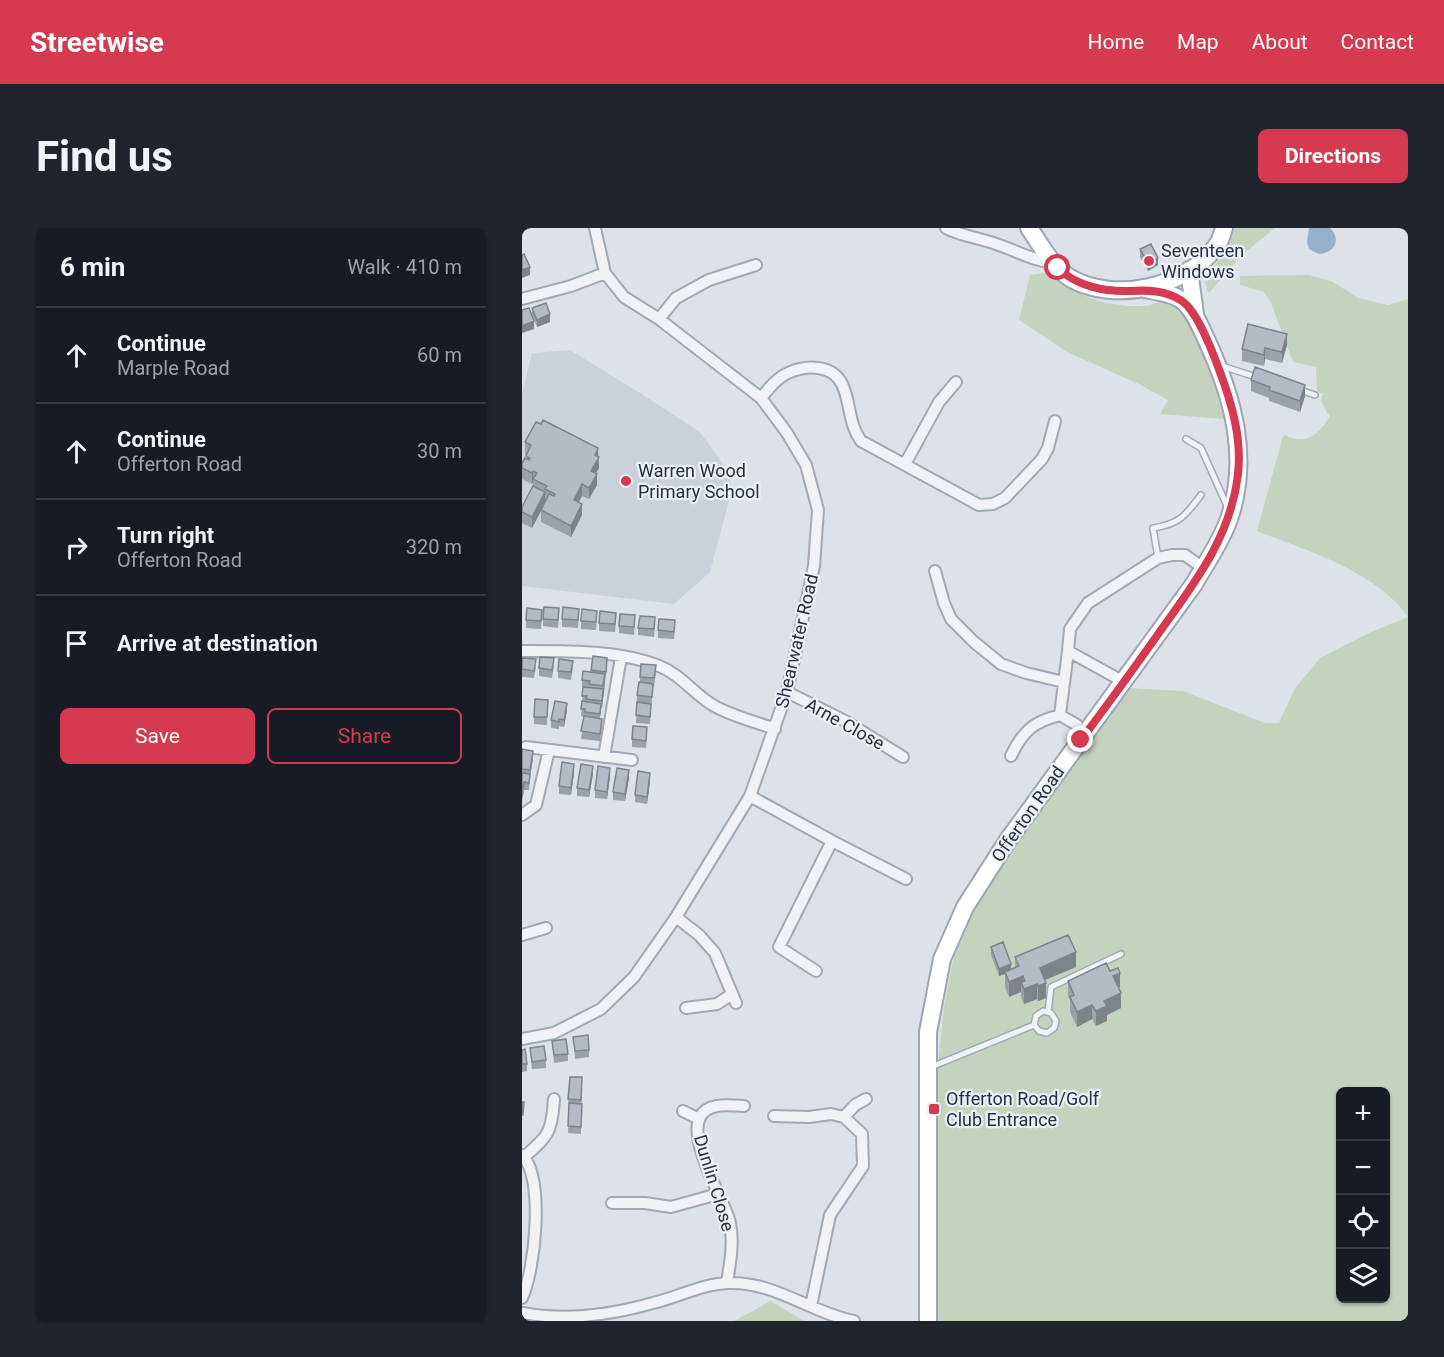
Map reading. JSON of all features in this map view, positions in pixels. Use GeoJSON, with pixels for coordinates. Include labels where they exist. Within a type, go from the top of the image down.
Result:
{"type":"FeatureCollection","features":[{"type":"Feature","properties":{"kind":"main road"},"geometry":{"type":"LineString","coordinates":[[1029,228],[1047,262],[1071,278],[1110,290],[1145,289],[1201,264],[1218,244],[1224,228]]}},
{"type":"Feature","properties":{"kind":"main road","name":"Offerton Road"},"geometry":{"type":"LineString","coordinates":[[1189,270],[1196,317]]}},
{"type":"Feature","properties":{"kind":"main road","name":"Offerton Road"},"geometry":{"type":"LineString","coordinates":[[928,1321],[928,1032],[942,959],[965,907],[1008,840],[1194,584],[1216,546],[1230,513],[1238,472],[1238,444],[1229,396],[1218,365],[1196,317],[1183,301],[1171,295],[1145,289]]}},
{"type":"Feature","properties":{"kind":"street","name":"Shearwater Road"},"geometry":{"type":"LineString","coordinates":[[522,1039],[554,1033],[601,1009],[634,977],[676,917],[750,796],[788,692],[814,566],[818,510],[806,465],[787,434],[761,398],[659,319],[624,297],[606,273],[595,228]]}},
{"type":"Feature","properties":{"kind":"street"},"geometry":{"type":"LineString","coordinates":[[946,228],[1047,262]]}},
{"type":"Feature","properties":{"kind":"street"},"geometry":{"type":"LineString","coordinates":[[659,319],[676,298],[709,280],[756,265]]}},
{"type":"Feature","properties":{"kind":"street"},"geometry":{"type":"LineString","coordinates":[[522,299],[571,286],[606,273]]}},
{"type":"Feature","properties":{"kind":"street"},"geometry":{"type":"LineString","coordinates":[[761,398],[772,384],[787,373],[802,368],[826,369],[836,374],[842,384],[851,423],[861,441],[972,502],[986,505],[999,502],[1042,459],[1048,448],[1055,422]]}},
{"type":"Feature","properties":{"kind":"street"},"geometry":{"type":"LineString","coordinates":[[905,464],[939,402],[956,382]]}},
{"type":"Feature","properties":{"kind":"street"},"geometry":{"type":"LineString","coordinates":[[1060,715],[1070,629],[1088,603],[1158,558],[1185,555],[1203,568]]}},
{"type":"Feature","properties":{"kind":"street"},"geometry":{"type":"LineString","coordinates":[[936,571],[944,603],[951,619],[974,642],[1000,664],[1026,674],[1064,682]]}},
{"type":"Feature","properties":{"kind":"street"},"geometry":{"type":"LineString","coordinates":[[522,651],[564,651],[621,657],[660,666],[679,676],[712,704],[775,729]]}},
{"type":"Feature","properties":{"kind":"street"},"geometry":{"type":"LineString","coordinates":[[1068,651],[1124,682]]}},
{"type":"Feature","properties":{"kind":"street"},"geometry":{"type":"LineString","coordinates":[[604,757],[621,657]]}},
{"type":"Feature","properties":{"kind":"street","name":"Arne Close"},"geometry":{"type":"LineString","coordinates":[[788,692],[845,721],[903,757]]}},
{"type":"Feature","properties":{"kind":"street"},"geometry":{"type":"LineString","coordinates":[[1011,756],[1029,728],[1045,719],[1060,715],[1077,725]]}},
{"type":"Feature","properties":{"kind":"street"},"geometry":{"type":"LineString","coordinates":[[526,747],[632,760]]}},
{"type":"Feature","properties":{"kind":"street"},"geometry":{"type":"LineString","coordinates":[[522,815],[536,805],[549,750]]}},
{"type":"Feature","properties":{"kind":"street"},"geometry":{"type":"LineString","coordinates":[[750,796],[906,879]]}},
{"type":"Feature","properties":{"kind":"street"},"geometry":{"type":"LineString","coordinates":[[816,971],[780,947],[832,841]]}},
{"type":"Feature","properties":{"kind":"street"},"geometry":{"type":"LineString","coordinates":[[676,917],[699,935],[715,953],[734,998],[717,1004],[686,1008]]}},
{"type":"Feature","properties":{"kind":"street"},"geometry":{"type":"LineString","coordinates":[[522,934],[546,928]]}},
{"type":"Feature","properties":{"kind":"street"},"geometry":{"type":"LineString","coordinates":[[844,1117],[855,1105],[866,1099]]}},
{"type":"Feature","properties":{"kind":"street"},"geometry":{"type":"LineString","coordinates":[[522,1298],[531,1273],[535,1236],[531,1169],[523,1156],[546,1136],[551,1126],[552,1106]]}},
{"type":"Feature","properties":{"kind":"street","name":"Dunlin Close"},"geometry":{"type":"LineString","coordinates":[[727,1283],[732,1246],[730,1222],[696,1131],[699,1119],[705,1111],[715,1106],[744,1106]]}},
{"type":"Feature","properties":{"kind":"street","name":"Dunlin Close"},"geometry":{"type":"LineString","coordinates":[[683,1112],[699,1119]]}},
{"type":"Feature","properties":{"kind":"street"},"geometry":{"type":"LineString","coordinates":[[774,1116],[809,1117],[831,1114],[844,1117],[862,1134],[863,1166],[830,1215],[811,1306]]}},
{"type":"Feature","properties":{"kind":"street"},"geometry":{"type":"LineString","coordinates":[[612,1203],[645,1203],[671,1207],[718,1194]]}},
{"type":"Feature","properties":{"kind":"street"},"geometry":{"type":"LineString","coordinates":[[522,1313],[555,1318],[614,1316],[697,1288],[727,1283],[756,1285],[836,1317],[854,1321]]}},
{"type":"Feature","properties":{"kind":"lane"},"geometry":{"type":"LineString","coordinates":[[1218,365],[1261,378]]}},
{"type":"Feature","properties":{"kind":"lane"},"geometry":{"type":"LineString","coordinates":[[1294,389],[1315,395]]}},
{"type":"Feature","properties":{"kind":"lane"},"geometry":{"type":"LineString","coordinates":[[1186,439],[1201,448],[1230,513]]}},
{"type":"Feature","properties":{"kind":"lane"},"geometry":{"type":"LineString","coordinates":[[1158,558],[1153,528],[1167,526],[1184,518],[1201,495]]}},
{"type":"Feature","properties":{"kind":"lane"},"geometry":{"type":"LineString","coordinates":[[1048,1012],[1052,987],[1121,954]]}},
{"type":"Feature","properties":{"kind":"lane"},"geometry":{"type":"LineString","coordinates":[[1043,1011],[1051,1013],[1056,1021],[1054,1028],[1047,1033],[1039,1031],[1034,1024],[1036,1016],[1043,1011]]}},
{"type":"Feature","properties":{"kind":"lane"},"geometry":{"type":"LineString","coordinates":[[927,1069],[1034,1024]]}},
{"type":"Feature","properties":{"kind":"shaded area","name":"Warren Wood Primary School"},"geometry":{"type":"Polygon","coordinates":[[[570,350],[700,432],[728,471],[732,490],[710,572],[674,604],[522,586],[522,395],[532,353],[570,350]]]}},
{"type":"Feature","properties":{"kind":"green space"},"geometry":{"type":"Polygon","coordinates":[[[1235,228],[1275,228],[1242,255],[1209,293],[1205,282],[1207,274],[1225,252],[1235,228]]]}},
{"type":"Feature","properties":{"kind":"green space"},"geometry":{"type":"Polygon","coordinates":[[[1045,273],[1075,292],[1102,302],[1147,306],[1159,302],[1175,306],[1192,331],[1206,359],[1224,419],[1160,414],[1168,400],[1139,384],[1069,353],[1019,320],[1030,275],[1045,273]]]}},
{"type":"Feature","properties":{"kind":"green space"},"geometry":{"type":"Polygon","coordinates":[[[1309,275],[1333,282],[1358,298],[1388,305],[1408,299],[1408,617],[1378,587],[1359,575],[1339,564],[1257,531],[1283,436],[1306,439],[1316,433],[1330,416],[1321,400],[1323,394],[1317,391],[1316,367],[1293,362],[1271,303],[1264,292],[1240,285],[1240,276],[1309,275]]]}},
{"type":"Feature","properties":{"kind":"green space"},"geometry":{"type":"Polygon","coordinates":[[[1408,617],[1408,1321],[938,1321],[937,1074],[944,1007],[954,956],[971,908],[1053,789],[1129,688],[1183,691],[1265,723],[1279,723],[1294,690],[1320,658],[1371,632],[1408,617]]]}},
{"type":"Feature","properties":{"kind":"green space"},"geometry":{"type":"Polygon","coordinates":[[[771,1301],[804,1321],[734,1321],[771,1301]]]}},
{"type":"Feature","properties":{"kind":"water"},"geometry":{"type":"Polygon","coordinates":[[[1309,228],[1330,228],[1334,233],[1335,245],[1329,251],[1319,254],[1309,249],[1307,242],[1309,228]]]}},
{"type":"Feature","properties":{"kind":"building"},"geometry":{"type":"Polygon","coordinates":[[[1151,244],[1158,258],[1148,263],[1140,249],[1151,244]]]}},
{"type":"Feature","properties":{"kind":"building"},"geometry":{"type":"Polygon","coordinates":[[[524,254],[530,267],[522,270],[522,255],[524,254]]]}},
{"type":"Feature","properties":{"kind":"building"},"geometry":{"type":"Polygon","coordinates":[[[546,303],[550,314],[537,320],[532,308],[546,303]]]}},
{"type":"Feature","properties":{"kind":"building"},"geometry":{"type":"Polygon","coordinates":[[[529,308],[534,321],[522,326],[522,310],[529,308]]]}},
{"type":"Feature","properties":{"kind":"building"},"geometry":{"type":"Polygon","coordinates":[[[1248,324],[1287,334],[1282,352],[1265,348],[1264,355],[1242,349],[1248,324]]]}},
{"type":"Feature","properties":{"kind":"building"},"geometry":{"type":"Polygon","coordinates":[[[1255,367],[1305,385],[1300,401],[1269,390],[1270,387],[1251,380],[1255,367]]]}},
{"type":"Feature","properties":{"kind":"building"},"geometry":{"type":"Polygon","coordinates":[[[543,420],[598,448],[595,455],[599,457],[591,471],[597,474],[589,488],[582,484],[574,500],[582,504],[571,526],[541,510],[549,494],[554,496],[555,494],[545,489],[547,486],[533,479],[537,473],[522,468],[525,458],[529,460],[530,458],[526,456],[531,445],[525,442],[536,422],[541,424],[543,420]]]}},
{"type":"Feature","properties":{"kind":"building"},"geometry":{"type":"Polygon","coordinates":[[[533,486],[545,492],[532,517],[522,512],[522,507],[533,486]]]}},
{"type":"Feature","properties":{"kind":"building"},"geometry":{"type":"Polygon","coordinates":[[[544,607],[559,608],[558,620],[543,619],[544,607]]]}},
{"type":"Feature","properties":{"kind":"building"},"geometry":{"type":"Polygon","coordinates":[[[563,607],[579,609],[578,620],[562,619],[563,607]]]}},
{"type":"Feature","properties":{"kind":"building"},"geometry":{"type":"Polygon","coordinates":[[[527,608],[542,610],[541,621],[526,620],[527,608]]]}},
{"type":"Feature","properties":{"kind":"building"},"geometry":{"type":"Polygon","coordinates":[[[582,609],[597,611],[596,622],[581,621],[582,609]]]}},
{"type":"Feature","properties":{"kind":"building"},"geometry":{"type":"Polygon","coordinates":[[[600,611],[616,613],[615,624],[599,623],[600,611]]]}},
{"type":"Feature","properties":{"kind":"building"},"geometry":{"type":"Polygon","coordinates":[[[620,614],[635,615],[634,627],[619,626],[620,614]]]}},
{"type":"Feature","properties":{"kind":"building"},"geometry":{"type":"Polygon","coordinates":[[[640,616],[655,617],[654,629],[638,628],[640,616]]]}},
{"type":"Feature","properties":{"kind":"building"},"geometry":{"type":"Polygon","coordinates":[[[659,619],[675,620],[674,632],[658,630],[659,619]]]}},
{"type":"Feature","properties":{"kind":"building"},"geometry":{"type":"Polygon","coordinates":[[[593,656],[607,658],[606,672],[591,670],[593,656]]]}},
{"type":"Feature","properties":{"kind":"building"},"geometry":{"type":"Polygon","coordinates":[[[540,657],[554,658],[552,670],[539,668],[540,657]]]}},
{"type":"Feature","properties":{"kind":"building"},"geometry":{"type":"Polygon","coordinates":[[[522,658],[536,659],[534,671],[522,669],[522,658]]]}},
{"type":"Feature","properties":{"kind":"building"},"geometry":{"type":"Polygon","coordinates":[[[559,659],[573,661],[571,672],[558,671],[559,659]]]}},
{"type":"Feature","properties":{"kind":"building"},"geometry":{"type":"Polygon","coordinates":[[[641,664],[656,665],[654,678],[640,677],[641,664]]]}},
{"type":"Feature","properties":{"kind":"building"},"geometry":{"type":"Polygon","coordinates":[[[583,671],[605,674],[603,686],[589,684],[590,681],[582,680],[583,671]]]}},
{"type":"Feature","properties":{"kind":"building"},"geometry":{"type":"Polygon","coordinates":[[[639,682],[653,684],[652,697],[637,695],[639,682]]]}},
{"type":"Feature","properties":{"kind":"building"},"geometry":{"type":"Polygon","coordinates":[[[583,687],[603,689],[602,701],[586,699],[587,696],[582,696],[583,687]]]}},
{"type":"Feature","properties":{"kind":"building"},"geometry":{"type":"Polygon","coordinates":[[[535,699],[548,700],[547,717],[534,717],[535,699]]]}},
{"type":"Feature","properties":{"kind":"building"},"geometry":{"type":"Polygon","coordinates":[[[555,701],[567,703],[564,720],[559,719],[559,722],[551,720],[555,701]]]}},
{"type":"Feature","properties":{"kind":"building"},"geometry":{"type":"Polygon","coordinates":[[[582,701],[601,704],[600,714],[585,712],[585,709],[581,709],[582,701]]]}},
{"type":"Feature","properties":{"kind":"building"},"geometry":{"type":"Polygon","coordinates":[[[637,702],[651,704],[650,717],[636,715],[637,702]]]}},
{"type":"Feature","properties":{"kind":"building"},"geometry":{"type":"Polygon","coordinates":[[[584,716],[602,719],[600,734],[581,731],[584,716]]]}},
{"type":"Feature","properties":{"kind":"building"},"geometry":{"type":"Polygon","coordinates":[[[633,726],[647,727],[646,741],[632,739],[633,726]]]}},
{"type":"Feature","properties":{"kind":"building"},"geometry":{"type":"Polygon","coordinates":[[[522,749],[533,751],[530,770],[522,769],[522,749]]]}},
{"type":"Feature","properties":{"kind":"building"},"geometry":{"type":"Polygon","coordinates":[[[562,762],[574,764],[571,788],[559,786],[562,762]]]}},
{"type":"Feature","properties":{"kind":"building"},"geometry":{"type":"Polygon","coordinates":[[[581,764],[593,766],[589,790],[577,788],[581,764]]]}},
{"type":"Feature","properties":{"kind":"building"},"geometry":{"type":"Polygon","coordinates":[[[598,766],[610,768],[607,792],[595,790],[598,766]]]}},
{"type":"Feature","properties":{"kind":"building"},"geometry":{"type":"Polygon","coordinates":[[[617,768],[629,770],[625,794],[613,792],[617,768]]]}},
{"type":"Feature","properties":{"kind":"building"},"geometry":{"type":"Polygon","coordinates":[[[638,771],[650,773],[647,797],[635,795],[638,771]]]}},
{"type":"Feature","properties":{"kind":"building"},"geometry":{"type":"Polygon","coordinates":[[[522,773],[530,774],[529,783],[524,782],[522,797],[522,773]]]}},
{"type":"Feature","properties":{"kind":"building"},"geometry":{"type":"Polygon","coordinates":[[[1068,935],[1076,952],[1040,968],[1046,983],[1024,989],[1021,982],[1025,981],[1023,976],[1009,982],[1005,972],[1019,966],[1015,957],[1068,935]]]}},
{"type":"Feature","properties":{"kind":"building"},"geometry":{"type":"Polygon","coordinates":[[[1003,942],[1011,964],[999,969],[991,947],[1003,942]]]}},
{"type":"Feature","properties":{"kind":"building"},"geometry":{"type":"Polygon","coordinates":[[[1106,963],[1110,971],[1118,968],[1120,973],[1113,976],[1121,993],[1104,1001],[1107,1006],[1096,1011],[1092,1005],[1077,1012],[1070,997],[1074,995],[1068,981],[1106,963]]]}},
{"type":"Feature","properties":{"kind":"building"},"geometry":{"type":"Polygon","coordinates":[[[588,1035],[589,1050],[575,1051],[573,1037],[588,1035]]]}},
{"type":"Feature","properties":{"kind":"building"},"geometry":{"type":"Polygon","coordinates":[[[566,1039],[568,1054],[554,1055],[552,1041],[566,1039]]]}},
{"type":"Feature","properties":{"kind":"building"},"geometry":{"type":"Polygon","coordinates":[[[544,1046],[546,1060],[532,1062],[530,1048],[544,1046]]]}},
{"type":"Feature","properties":{"kind":"building"},"geometry":{"type":"Polygon","coordinates":[[[525,1049],[527,1064],[522,1064],[522,1050],[525,1049]]]}},
{"type":"Feature","properties":{"kind":"building"},"geometry":{"type":"Polygon","coordinates":[[[570,1077],[582,1077],[581,1100],[568,1099],[570,1077]]]}},
{"type":"Feature","properties":{"kind":"building"},"geometry":{"type":"Polygon","coordinates":[[[569,1103],[582,1104],[581,1127],[568,1126],[569,1103]]]}},
{"type":"Feature","properties":{"kind":"place","name":"Seventeen Windows"},"geometry":{"type":"Point","coordinates":[1149,261]}},
{"type":"Feature","properties":{"kind":"place","name":"Warren Wood Primary School"},"geometry":{"type":"Point","coordinates":[626,481]}},
{"type":"Feature","properties":{"kind":"place","name":"Offerton Road/Golf Club Entrance"},"geometry":{"type":"Point","coordinates":[934,1109]}},
{"type":"Feature","properties":{"kind":"route"},"geometry":{"type":"LineString","coordinates":[[1058,268],[1071,278],[1092,286],[1110,290],[1145,289],[1171,295],[1183,301],[1196,317],[1218,365],[1229,396],[1238,444],[1238,472],[1229,518],[1216,546],[1194,584],[1081,740]]}}]}
